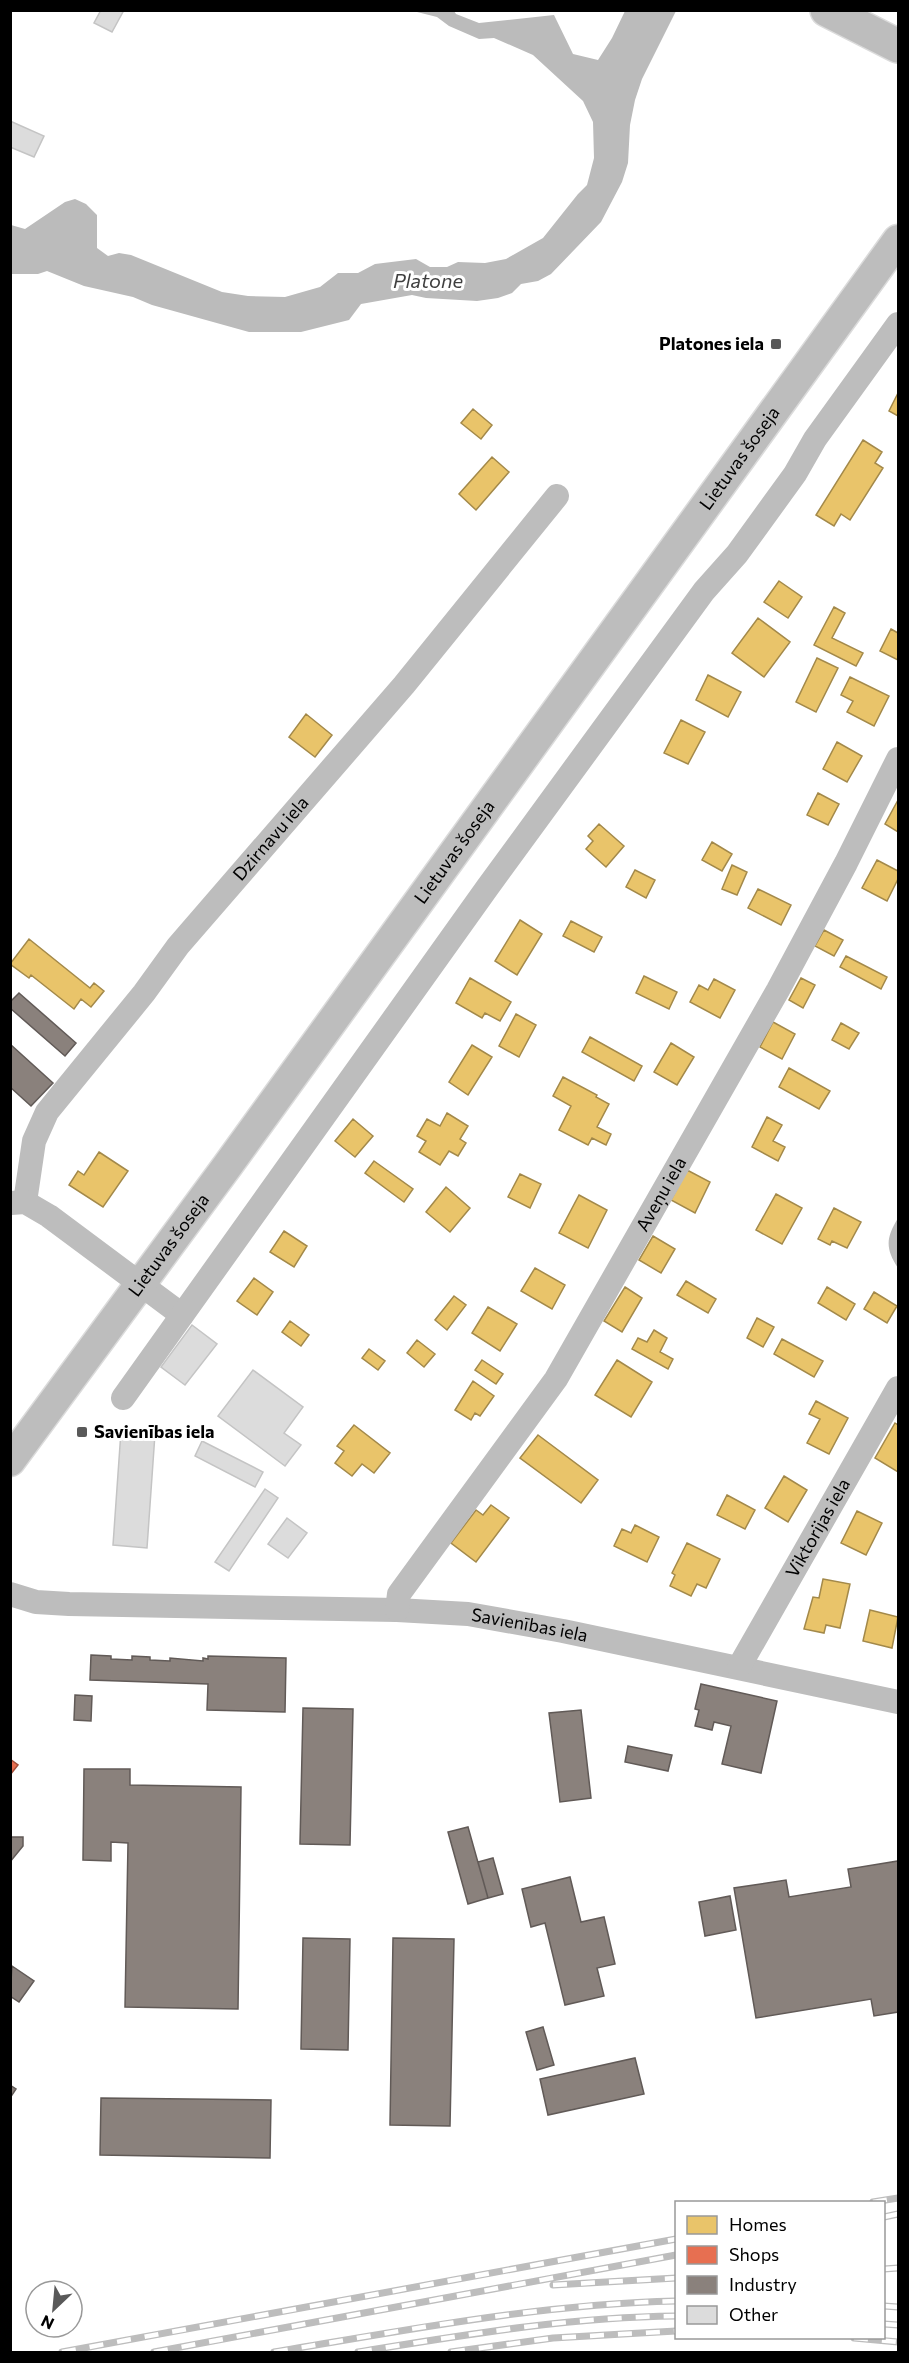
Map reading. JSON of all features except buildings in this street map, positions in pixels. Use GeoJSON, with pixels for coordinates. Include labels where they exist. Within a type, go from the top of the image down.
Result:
{"type":"FeatureCollection","features":[{"type":"Feature","properties":{"kind":"highway"},"geometry":{"type":"LineString","coordinates":[[827,10],[898,46]]}},
{"type":"Feature","properties":{"kind":"main road","name":"Lietuvas šoseja"},"geometry":{"type":"LineString","coordinates":[[10,1461],[141,1284],[898,240]]}},
{"type":"Feature","properties":{"kind":"street"},"geometry":{"type":"LineString","coordinates":[[123,1398],[501,869],[704,591],[744,545],[795,474],[814,440],[898,324]]}},
{"type":"Feature","properties":{"kind":"street","name":"Dzirnavu iela"},"geometry":{"type":"LineString","coordinates":[[182,1315],[76,1235],[18,1203],[34,1141],[47,1112],[144,993],[185,938],[404,685],[557,496]]}},
{"type":"Feature","properties":{"kind":"street","name":"Aveņu iela"},"geometry":{"type":"LineString","coordinates":[[397,1610],[399,1594],[556,1379],[778,990],[898,759]]}},
{"type":"Feature","properties":{"kind":"street","name":"Viktorijas iela"},"geometry":{"type":"LineString","coordinates":[[739,1667],[898,1388]]}},
{"type":"Feature","properties":{"kind":"street","name":"Savienības iela"},"geometry":{"type":"LineString","coordinates":[[10,1594],[36,1602],[69,1604],[397,1610],[468,1614],[739,1667],[898,1702]]}},
{"type":"Feature","properties":{"kind":"water","name":"Platone"},"geometry":{"type":"Polygon","coordinates":[[[413,11],[454,11],[456,14],[479,23],[554,15],[573,54],[598,60],[625,11],[676,11],[642,79],[635,100],[630,125],[628,163],[622,182],[601,222],[551,274],[538,281],[521,284],[512,293],[498,298],[477,301],[412,295],[361,304],[349,320],[301,332],[249,332],[152,305],[133,297],[84,286],[47,271],[38,274],[11,274],[11,225],[25,229],[65,202],[75,199],[86,204],[97,215],[97,248],[108,256],[119,253],[131,255],[222,292],[248,296],[285,297],[320,287],[338,273],[358,273],[375,264],[416,259],[430,267],[447,267],[458,262],[485,263],[506,259],[543,238],[587,185],[594,158],[593,122],[583,101],[533,55],[494,38],[479,39],[449,26],[437,17],[413,11]]]}},
{"type":"Feature","properties":{"kind":"water"},"geometry":{"type":"Polygon","coordinates":[[[898,1218],[898,1268],[889,1249],[889,1237],[898,1218]]]}},
{"type":"Feature","properties":{"kind":"railway"},"geometry":{"type":"LineString","coordinates":[[879,2201],[898,2198]]}},
{"type":"Feature","properties":{"kind":"railway"},"geometry":{"type":"LineString","coordinates":[[885,2217],[898,2214]]}},
{"type":"Feature","properties":{"kind":"railway"},"geometry":{"type":"LineString","coordinates":[[62,2352],[675,2239]]}},
{"type":"Feature","properties":{"kind":"railway"},"geometry":{"type":"LineString","coordinates":[[154,2352],[675,2255]]}},
{"type":"Feature","properties":{"kind":"railway"},"geometry":{"type":"LineString","coordinates":[[885,2269],[898,2268]]}},
{"type":"Feature","properties":{"kind":"railway"},"geometry":{"type":"LineString","coordinates":[[553,2285],[675,2278]]}},
{"type":"Feature","properties":{"kind":"railway"},"geometry":{"type":"LineString","coordinates":[[274,2352],[525,2313],[625,2303],[675,2301]]}},
{"type":"Feature","properties":{"kind":"railway"},"geometry":{"type":"LineString","coordinates":[[885,2306],[898,2307]]}},
{"type":"Feature","properties":{"kind":"railway"},"geometry":{"type":"LineString","coordinates":[[358,2352],[556,2323],[675,2316]]}},
{"type":"Feature","properties":{"kind":"railway"},"geometry":{"type":"LineString","coordinates":[[885,2324],[898,2325]]}},
{"type":"Feature","properties":{"kind":"railway"},"geometry":{"type":"LineString","coordinates":[[451,2352],[553,2338],[675,2331]]}},
{"type":"Feature","properties":{"kind":"railway"},"geometry":{"type":"LineString","coordinates":[[865,2339],[898,2342]]}},
{"type":"Feature","properties":{"kind":"place","name":"Platones iela"},"geometry":{"type":"Point","coordinates":[776,344]}},
{"type":"Feature","properties":{"kind":"place","name":"Savienības iela"},"geometry":{"type":"Point","coordinates":[82,1432]}}]}
